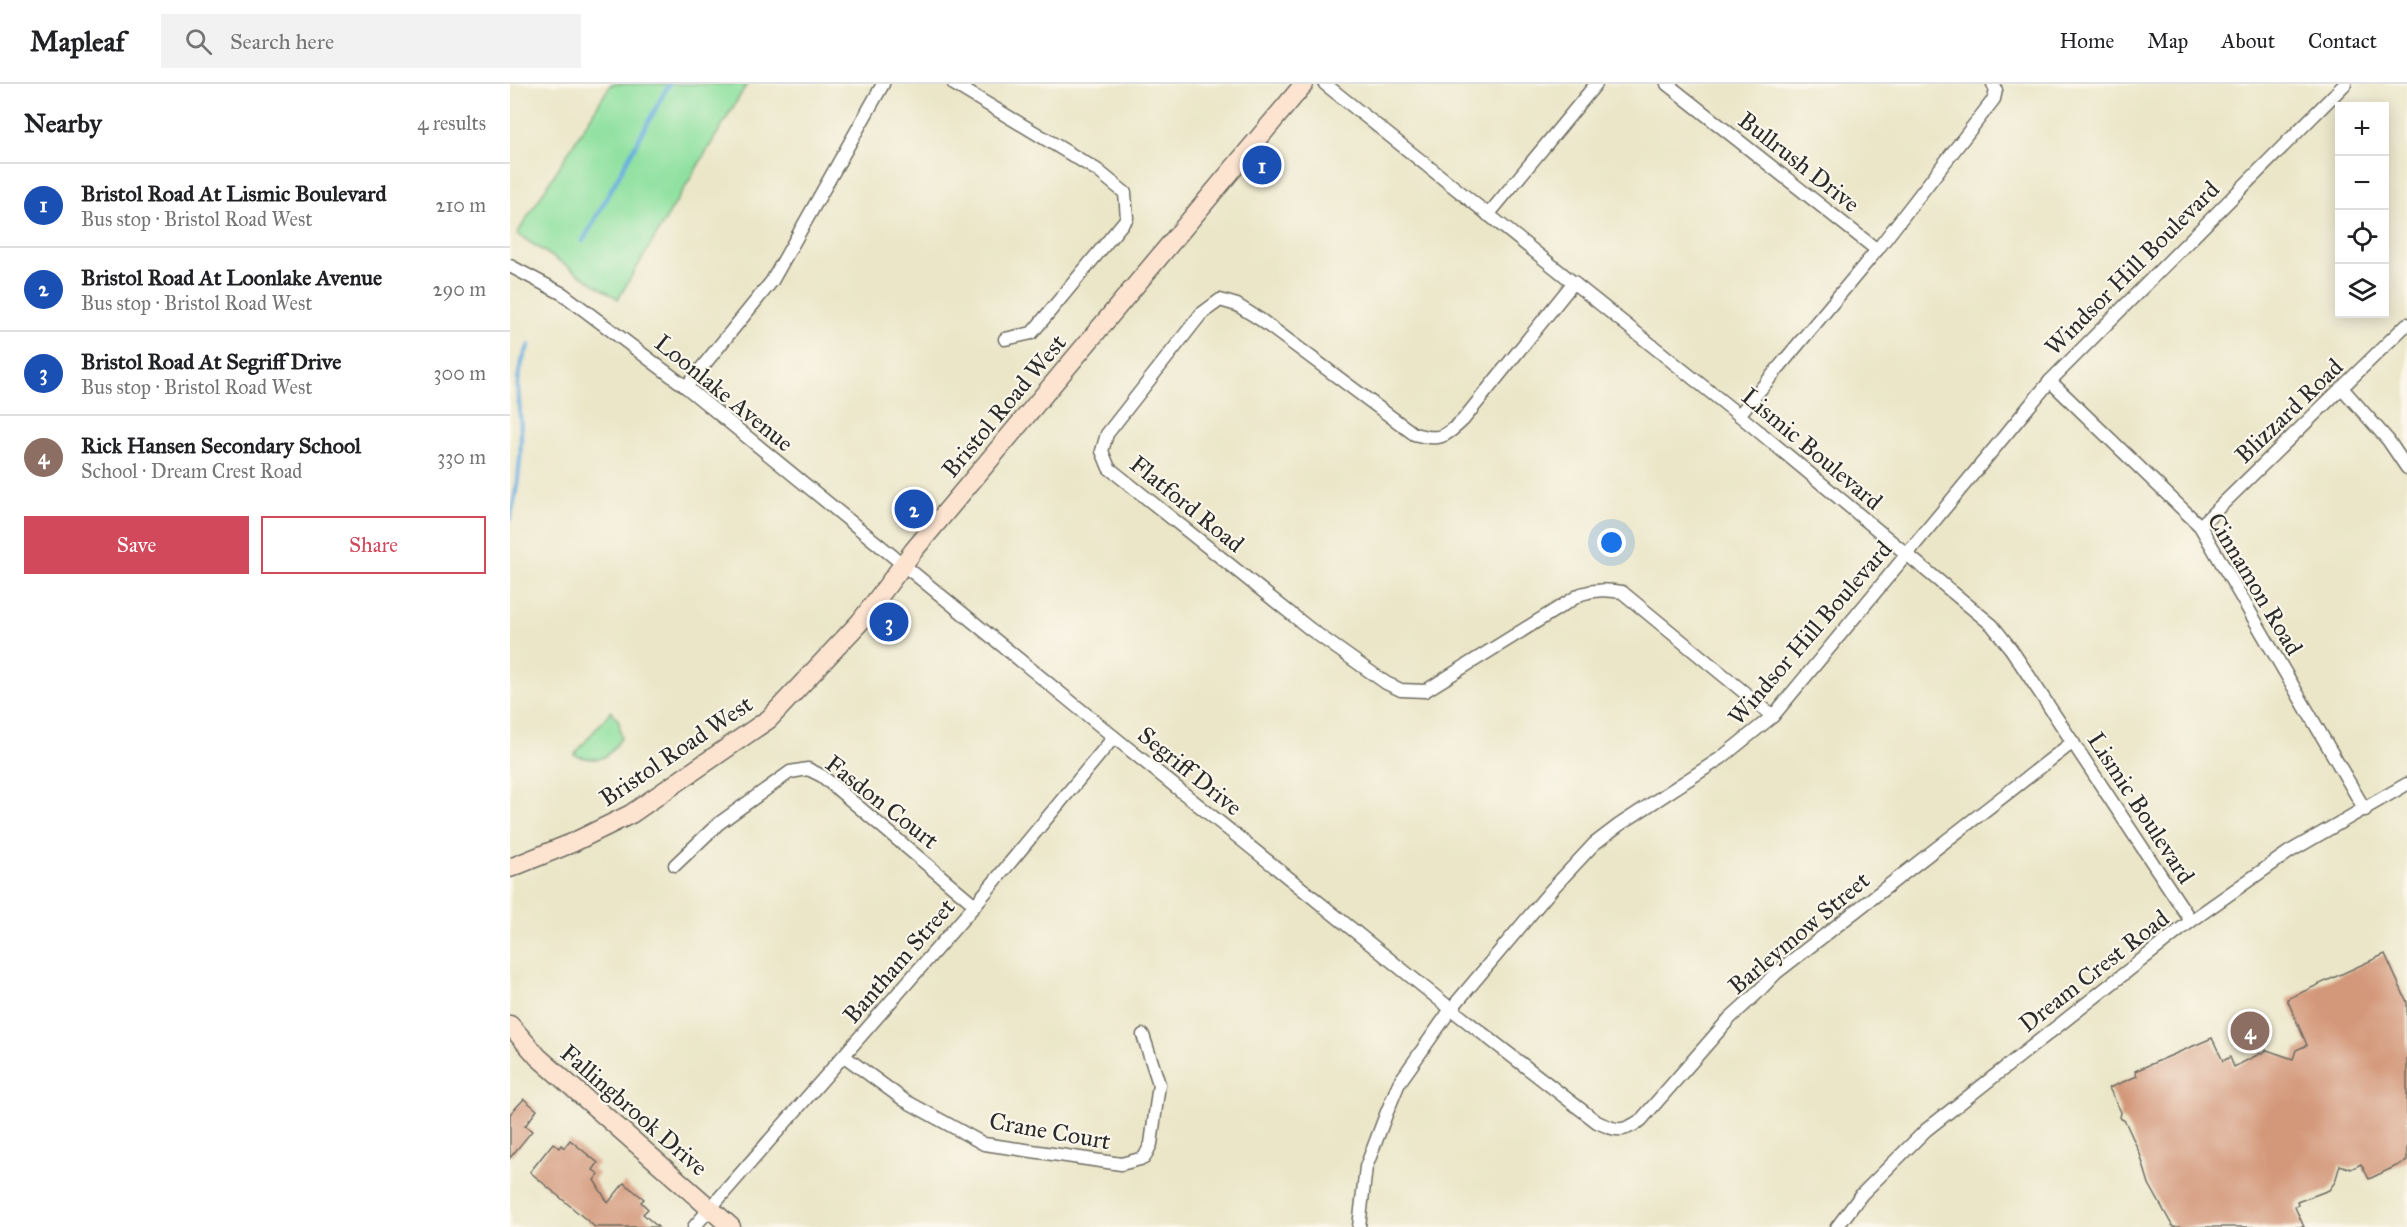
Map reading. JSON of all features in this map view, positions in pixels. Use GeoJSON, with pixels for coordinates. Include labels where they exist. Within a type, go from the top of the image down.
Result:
{"type":"FeatureCollection","features":[{"type":"Feature","properties":{"kind":"street"},"geometry":{"type":"LineString","coordinates":[[686,387],[772,281],[883,84]]}},
{"type":"Feature","properties":{"kind":"street"},"geometry":{"type":"LineString","coordinates":[[954,84],[1097,170],[1125,193],[1127,218],[1032,333],[1005,339]]}},
{"type":"Feature","properties":{"kind":"street","name":"Bristol Road West"},"geometry":{"type":"LineString","coordinates":[[510,868],[572,843],[631,814],[769,719],[860,622],[902,565],[1304,84]]}},
{"type":"Feature","properties":{"kind":"street","name":"Lismic Boulevard"},"geometry":{"type":"LineString","coordinates":[[1325,84],[1739,415],[1906,556],[1992,625],[2011,649],[2191,921]]}},
{"type":"Feature","properties":{"kind":"street"},"geometry":{"type":"LineString","coordinates":[[1488,215],[1596,84]]}},
{"type":"Feature","properties":{"kind":"street","name":"Bullrush Drive"},"geometry":{"type":"LineString","coordinates":[[1667,84],[1877,250]]}},
{"type":"Feature","properties":{"kind":"street"},"geometry":{"type":"LineString","coordinates":[[1739,415],[1877,250],[1994,99],[1996,90],[1993,84]]}},
{"type":"Feature","properties":{"kind":"street","name":"Windsor Hill Boulevard"},"geometry":{"type":"LineString","coordinates":[[1359,1227],[1366,1167],[1399,1083],[1451,1009],[1552,889],[1594,844],[1619,825],[1728,754],[1773,716],[2050,381],[2345,84]]}},
{"type":"Feature","properties":{"kind":"street","name":"Loonlake Avenue"},"geometry":{"type":"LineString","coordinates":[[510,266],[563,294],[686,387],[902,565]]}},
{"type":"Feature","properties":{"kind":"street","name":"Flatford Road"},"geometry":{"type":"LineString","coordinates":[[1574,282],[1463,420],[1451,432],[1434,439],[1414,434],[1261,320],[1237,305],[1220,300],[1201,315],[1107,434],[1102,451],[1109,468],[1152,503],[1310,629],[1386,683],[1401,690],[1425,691],[1581,594],[1593,590],[1608,590],[1622,592],[1773,716]]}},
{"type":"Feature","properties":{"kind":"street","name":"Blizzard Road"},"geometry":{"type":"LineString","coordinates":[[2200,526],[2407,324]]}},
{"type":"Feature","properties":{"kind":"street","name":"Cinnamon Road"},"geometry":{"type":"LineString","coordinates":[[2050,381],[2200,526],[2365,810]]}},
{"type":"Feature","properties":{"kind":"street"},"geometry":{"type":"LineString","coordinates":[[2342,388],[2388,440],[2407,468]]}},
{"type":"Feature","properties":{"kind":"street","name":"Segriff Drive"},"geometry":{"type":"LineString","coordinates":[[902,565],[1451,1009]]}},
{"type":"Feature","properties":{"kind":"street","name":"Bantham Street"},"geometry":{"type":"LineString","coordinates":[[694,1227],[975,905],[1114,737]]}},
{"type":"Feature","properties":{"kind":"street","name":"Barleymow Street"},"geometry":{"type":"LineString","coordinates":[[1451,1009],[1597,1122],[1614,1130],[1626,1130],[1641,1120],[1730,1018],[1776,972],[2073,742]]}},
{"type":"Feature","properties":{"kind":"street","name":"Fasdon Court"},"geometry":{"type":"LineString","coordinates":[[675,866],[718,824],[790,772],[808,770],[822,776],[975,905]]}},
{"type":"Feature","properties":{"kind":"street","name":"Dream Crest Road"},"geometry":{"type":"LineString","coordinates":[[1838,1227],[1862,1194],[1926,1130],[2191,921],[2279,859],[2407,784]]}},
{"type":"Feature","properties":{"kind":"street","name":"Fallingbrook Drive"},"geometry":{"type":"LineString","coordinates":[[510,1025],[538,1057],[731,1227]]}},
{"type":"Feature","properties":{"kind":"street","name":"Crane Court"},"geometry":{"type":"LineString","coordinates":[[844,1056],[904,1100],[984,1144],[1121,1164],[1144,1158],[1151,1144],[1159,1084],[1143,1035]]}},
{"type":"Feature","properties":{"kind":"green space"},"geometry":{"type":"Polygon","coordinates":[[[611,84],[747,84],[618,299],[517,234],[611,84]]]}},
{"type":"Feature","properties":{"kind":"green space"},"geometry":{"type":"Polygon","coordinates":[[[611,711],[619,721],[621,738],[611,752],[596,759],[574,755],[611,711]]]}},
{"type":"Feature","properties":{"kind":"building"},"geometry":{"type":"Polygon","coordinates":[[[2385,954],[2407,1002],[2407,1161],[2369,1179],[2361,1164],[2351,1169],[2340,1165],[2335,1182],[2329,1190],[2297,1202],[2298,1205],[2295,1207],[2304,1227],[2173,1227],[2149,1184],[2140,1154],[2125,1121],[2120,1118],[2121,1112],[2109,1088],[2137,1076],[2135,1071],[2212,1038],[2223,1061],[2230,1057],[2234,1067],[2267,1050],[2293,1059],[2296,1050],[2307,1045],[2287,999],[2385,954]]]}},
{"type":"Feature","properties":{"kind":"building"},"geometry":{"type":"Polygon","coordinates":[[[524,1099],[537,1110],[525,1126],[532,1131],[510,1158],[510,1114],[524,1099]]]}},
{"type":"Feature","properties":{"kind":"building"},"geometry":{"type":"Polygon","coordinates":[[[570,1140],[598,1163],[593,1170],[599,1174],[594,1180],[608,1203],[624,1183],[644,1199],[641,1202],[648,1209],[643,1214],[658,1227],[595,1227],[530,1172],[553,1143],[559,1148],[561,1145],[564,1148],[570,1140]]]}},
{"type":"Feature","properties":{"kind":"waterway"},"geometry":{"type":"LineString","coordinates":[[583,241],[669,84]]}},
{"type":"Feature","properties":{"kind":"waterway"},"geometry":{"type":"LineString","coordinates":[[510,519],[517,488],[520,456],[521,422],[518,380],[523,358],[529,345]]}},
{"type":"Feature","properties":{"kind":"place","name":"Bristol Road At Lismic Boulevard"},"geometry":{"type":"Point","coordinates":[1262,165]}},
{"type":"Feature","properties":{"kind":"place","name":"Bristol Road At Loonlake Avenue"},"geometry":{"type":"Point","coordinates":[914,509]}},
{"type":"Feature","properties":{"kind":"place","name":"Bristol Road At Segriff Drive"},"geometry":{"type":"Point","coordinates":[889,622]}},
{"type":"Feature","properties":{"kind":"place","name":"Rick Hansen Secondary School"},"geometry":{"type":"Point","coordinates":[2250,1031]}}]}
